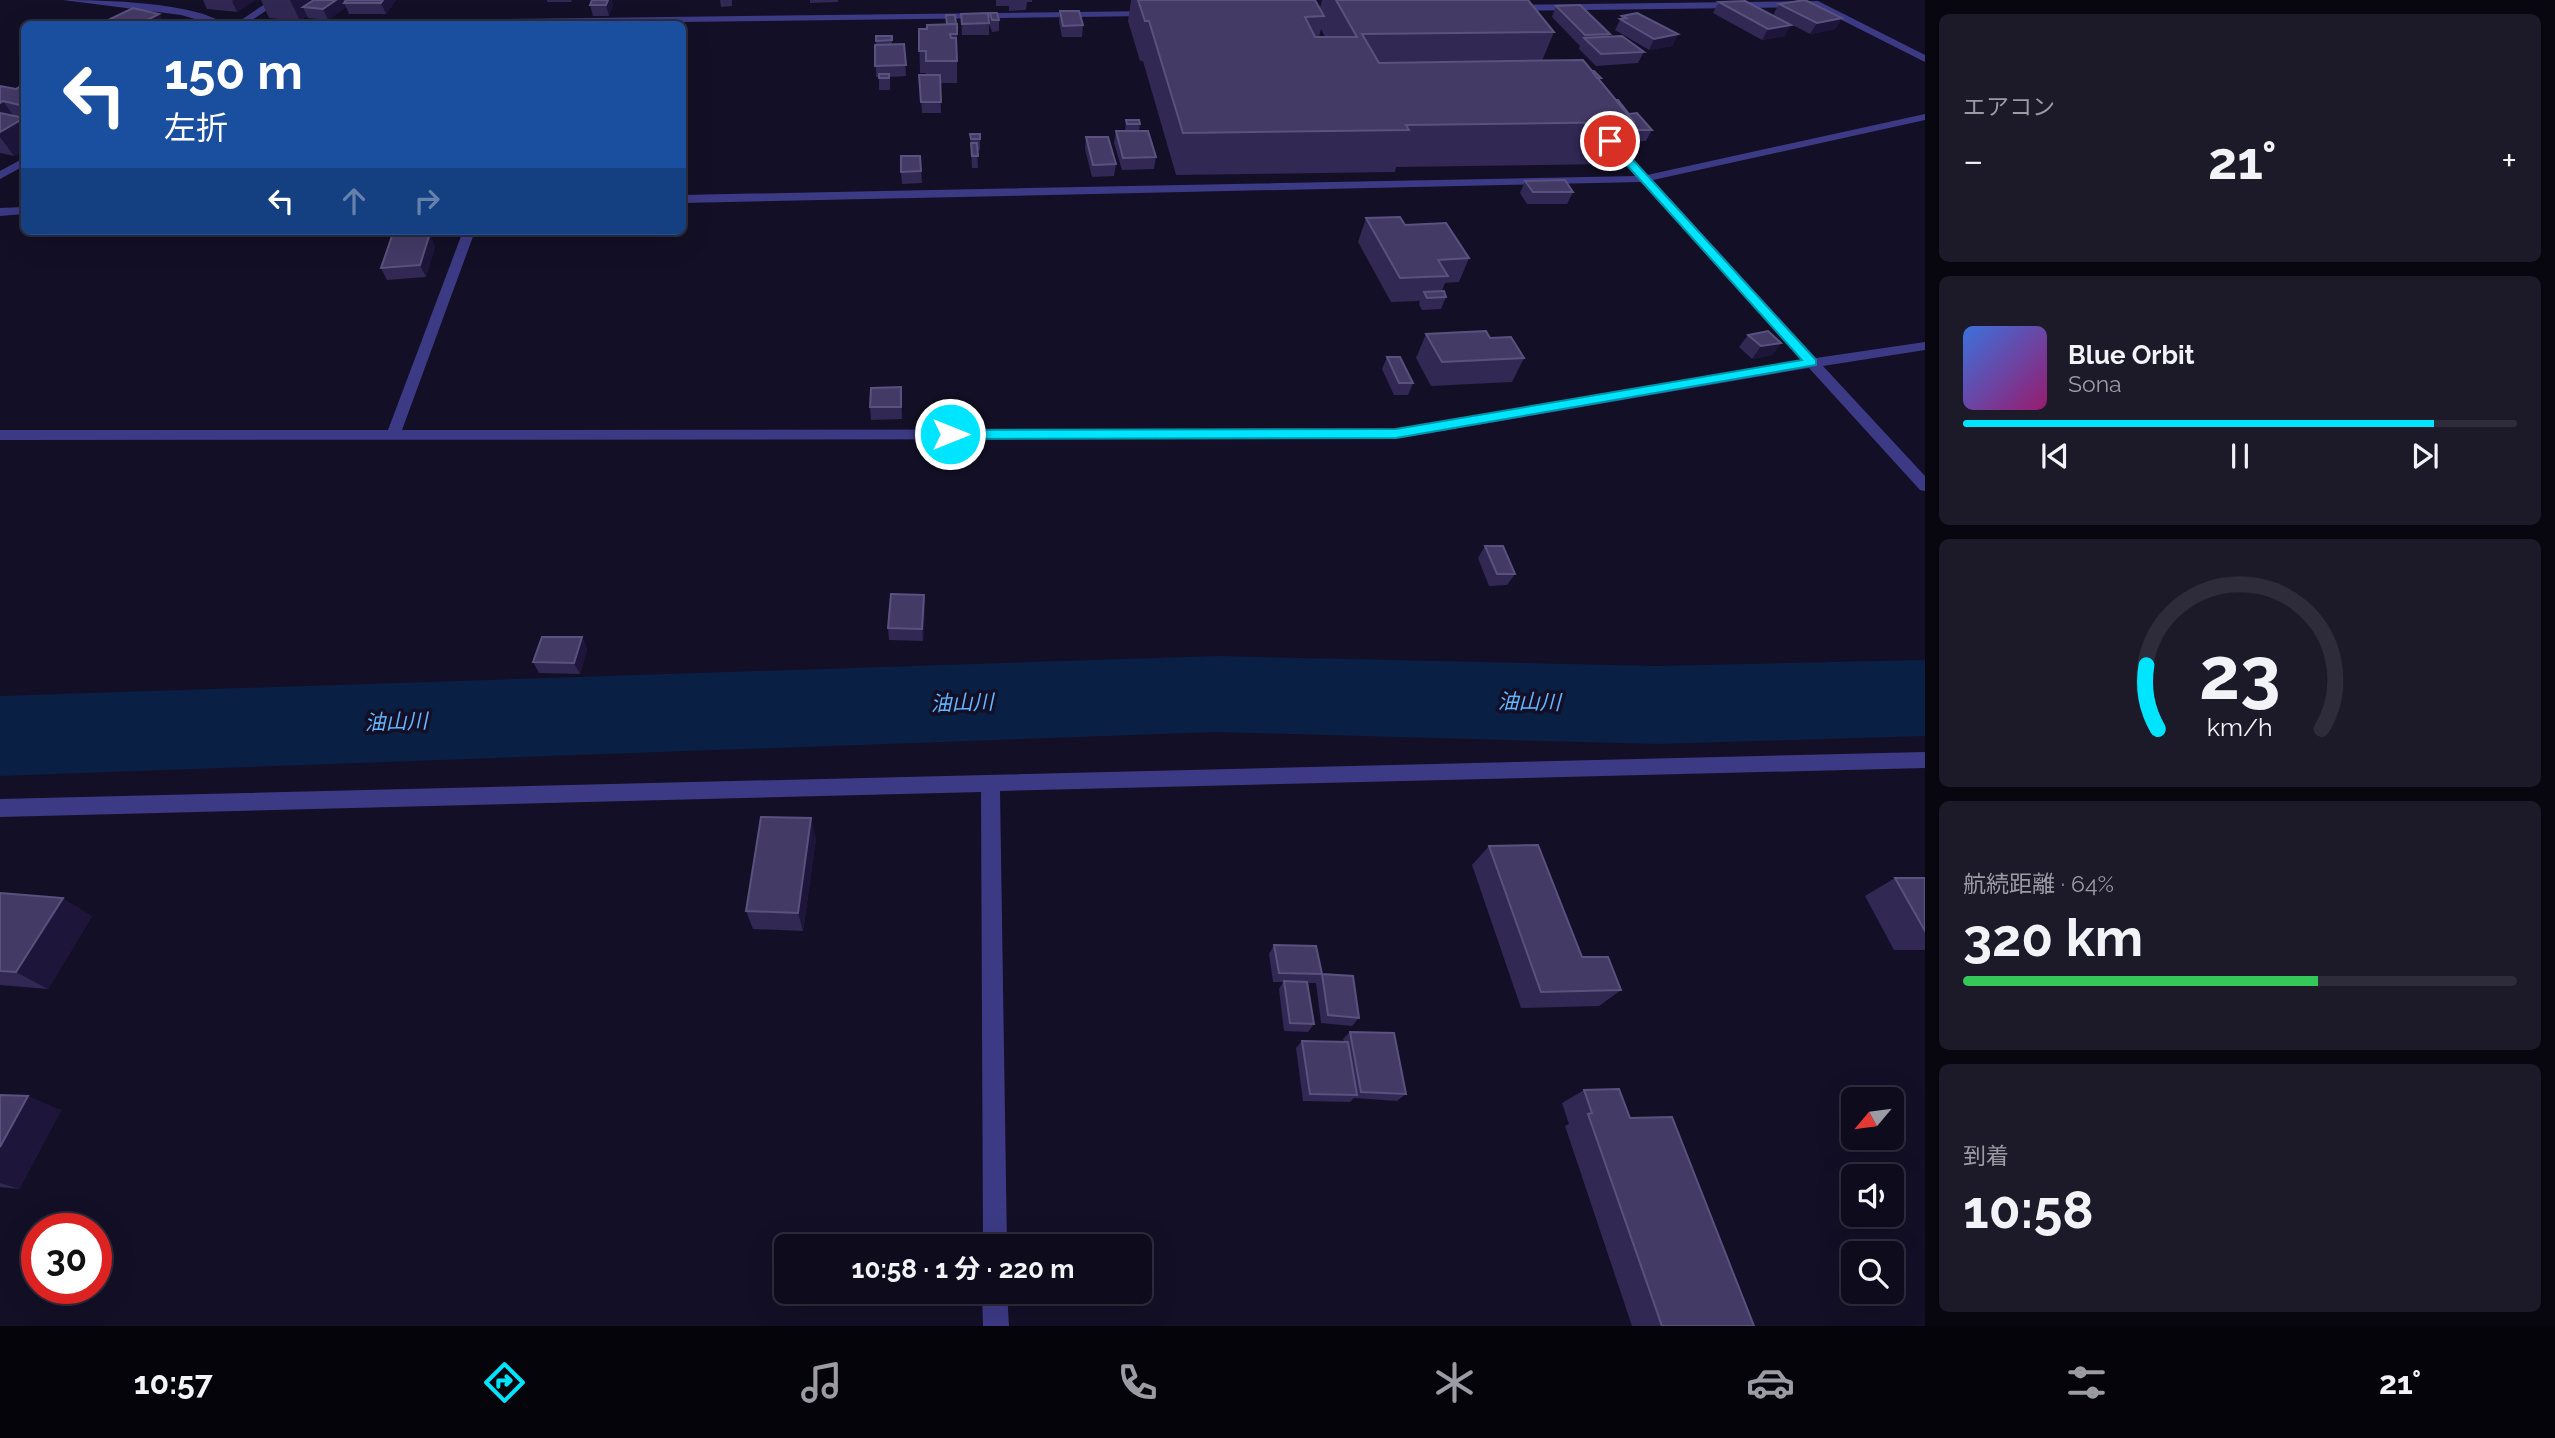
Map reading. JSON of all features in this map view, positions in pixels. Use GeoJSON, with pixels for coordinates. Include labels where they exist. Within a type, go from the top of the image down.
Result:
{"type":"FeatureCollection","features":[{"type":"Feature","properties":{"kind":"street"},"geometry":{"type":"LineString","coordinates":[[68,0],[182,12],[210,21]]}},
{"type":"Feature","properties":{"kind":"street"},"geometry":{"type":"LineString","coordinates":[[245,21],[277,0]]}},
{"type":"Feature","properties":{"kind":"street"},"geometry":{"type":"LineString","coordinates":[[1504,18],[1495,8],[1818,4],[1925,59]]}},
{"type":"Feature","properties":{"kind":"street"},"geometry":{"type":"LineString","coordinates":[[670,21],[1161,13]]}},
{"type":"Feature","properties":{"kind":"street"},"geometry":{"type":"LineString","coordinates":[[686,199],[1643,179],[1925,117]]}},
{"type":"Feature","properties":{"kind":"street"},"geometry":{"type":"LineString","coordinates":[[1591,119],[1925,486]]}},
{"type":"Feature","properties":{"kind":"street"},"geometry":{"type":"LineString","coordinates":[[0,176],[21,163]]}},
{"type":"Feature","properties":{"kind":"street"},"geometry":{"type":"LineString","coordinates":[[0,212],[21,211]]}},
{"type":"Feature","properties":{"kind":"street"},"geometry":{"type":"LineString","coordinates":[[393,435],[468,235]]}},
{"type":"Feature","properties":{"kind":"street"},"geometry":{"type":"LineString","coordinates":[[0,435],[1396,434],[1925,346]]}},
{"type":"Feature","properties":{"kind":"street"},"geometry":{"type":"LineString","coordinates":[[0,807],[1925,760]]}},
{"type":"Feature","properties":{"kind":"street"},"geometry":{"type":"LineString","coordinates":[[990,783],[995,1234]]}},
{"type":"Feature","properties":{"kind":"street"},"geometry":{"type":"LineString","coordinates":[[995,1304],[996,1326]]}},
{"type":"Feature","properties":{"kind":"building"},"geometry":{"type":"Polygon","coordinates":[[[314,0],[336,0],[323,9],[303,7],[314,0]]]}},
{"type":"Feature","properties":{"kind":"building"},"geometry":{"type":"Polygon","coordinates":[[[346,0],[383,0],[381,3],[344,3],[346,0]]]}},
{"type":"Feature","properties":{"kind":"building"},"geometry":{"type":"Polygon","coordinates":[[[592,0],[608,0],[606,5],[590,5],[592,0]]]}},
{"type":"Feature","properties":{"kind":"building"},"geometry":{"type":"Polygon","coordinates":[[[1138,0],[1315,0],[1324,16],[1305,17],[1315,37],[1357,37],[1336,0],[1528,0],[1554,32],[1362,34],[1379,63],[1583,60],[1634,122],[1406,125],[1409,130],[1183,133],[1149,21],[1145,21],[1138,0]]]}},
{"type":"Feature","properties":{"kind":"building"},"geometry":{"type":"Polygon","coordinates":[[[1805,0],[1842,18],[1817,23],[1779,4],[1805,0]]]}},
{"type":"Feature","properties":{"kind":"building"},"geometry":{"type":"Polygon","coordinates":[[[1745,1],[1791,25],[1768,29],[1719,2],[1745,1]]]}},
{"type":"Feature","properties":{"kind":"building"},"geometry":{"type":"Polygon","coordinates":[[[1580,5],[1610,34],[1585,35],[1556,6],[1580,5]]]}},
{"type":"Feature","properties":{"kind":"building"},"geometry":{"type":"Polygon","coordinates":[[[133,8],[159,14],[145,21],[106,21],[133,8]]]}},
{"type":"Feature","properties":{"kind":"building"},"geometry":{"type":"Polygon","coordinates":[[[1060,11],[1079,11],[1083,25],[1063,26],[1060,11]]]}},
{"type":"Feature","properties":{"kind":"building"},"geometry":{"type":"Polygon","coordinates":[[[988,13],[989,23],[962,24],[961,14],[988,13]]]}},
{"type":"Feature","properties":{"kind":"building"},"geometry":{"type":"Polygon","coordinates":[[[990,13],[997,13],[999,20],[992,20],[990,13]]]}},
{"type":"Feature","properties":{"kind":"building"},"geometry":{"type":"Polygon","coordinates":[[[1637,13],[1678,34],[1654,39],[1620,19],[1626,18],[1622,16],[1637,13]]]}},
{"type":"Feature","properties":{"kind":"building"},"geometry":{"type":"Polygon","coordinates":[[[946,15],[955,15],[956,24],[947,24],[946,15]]]}},
{"type":"Feature","properties":{"kind":"building"},"geometry":{"type":"Polygon","coordinates":[[[957,24],[957,34],[950,34],[951,38],[956,38],[957,61],[926,61],[926,51],[919,51],[919,29],[927,29],[927,25],[957,24]]]}},
{"type":"Feature","properties":{"kind":"building"},"geometry":{"type":"Polygon","coordinates":[[[876,36],[892,36],[892,40],[876,41],[876,36]]]}},
{"type":"Feature","properties":{"kind":"building"},"geometry":{"type":"Polygon","coordinates":[[[1622,36],[1644,52],[1601,54],[1584,38],[1622,36]]]}},
{"type":"Feature","properties":{"kind":"building"},"geometry":{"type":"Polygon","coordinates":[[[904,44],[906,65],[875,66],[875,45],[904,44]]]}},
{"type":"Feature","properties":{"kind":"building"},"geometry":{"type":"Polygon","coordinates":[[[879,74],[889,74],[889,78],[879,78],[879,74]]]}},
{"type":"Feature","properties":{"kind":"building"},"geometry":{"type":"Polygon","coordinates":[[[919,75],[940,75],[941,102],[921,102],[919,75]]]}},
{"type":"Feature","properties":{"kind":"building"},"geometry":{"type":"Polygon","coordinates":[[[0,86],[16,89],[21,86],[21,105],[3,101],[0,103],[0,86]]]}},
{"type":"Feature","properties":{"kind":"building"},"geometry":{"type":"Polygon","coordinates":[[[1616,100],[1629,114],[1637,113],[1652,130],[1635,130],[1632,126],[1634,122],[1616,100]]]}},
{"type":"Feature","properties":{"kind":"building"},"geometry":{"type":"Polygon","coordinates":[[[0,113],[21,117],[21,120],[0,132],[0,113]]]}},
{"type":"Feature","properties":{"kind":"building"},"geometry":{"type":"Polygon","coordinates":[[[1126,120],[1139,120],[1140,124],[1127,124],[1126,120]]]}},
{"type":"Feature","properties":{"kind":"building"},"geometry":{"type":"Polygon","coordinates":[[[1116,131],[1148,131],[1156,157],[1123,158],[1116,131]]]}},
{"type":"Feature","properties":{"kind":"building"},"geometry":{"type":"Polygon","coordinates":[[[970,134],[980,134],[980,139],[971,139],[970,134]]]}},
{"type":"Feature","properties":{"kind":"building"},"geometry":{"type":"Polygon","coordinates":[[[1086,137],[1108,137],[1116,164],[1093,165],[1086,137]]]}},
{"type":"Feature","properties":{"kind":"building"},"geometry":{"type":"Polygon","coordinates":[[[971,143],[977,143],[978,156],[972,156],[971,143]]]}},
{"type":"Feature","properties":{"kind":"building"},"geometry":{"type":"Polygon","coordinates":[[[901,156],[920,156],[921,171],[901,172],[901,156]]]}},
{"type":"Feature","properties":{"kind":"building"},"geometry":{"type":"Polygon","coordinates":[[[1565,180],[1573,192],[1533,192],[1525,181],[1565,180]]]}},
{"type":"Feature","properties":{"kind":"building"},"geometry":{"type":"Polygon","coordinates":[[[1400,217],[1405,225],[1446,223],[1469,258],[1438,260],[1448,276],[1400,278],[1366,218],[1400,217]]]}},
{"type":"Feature","properties":{"kind":"building"},"geometry":{"type":"Polygon","coordinates":[[[429,235],[420,265],[381,268],[392,236],[429,235]]]}},
{"type":"Feature","properties":{"kind":"building"},"geometry":{"type":"Polygon","coordinates":[[[1444,291],[1446,297],[1427,298],[1424,292],[1444,291]]]}},
{"type":"Feature","properties":{"kind":"building"},"geometry":{"type":"Polygon","coordinates":[[[1486,331],[1490,338],[1511,337],[1524,358],[1442,362],[1426,334],[1486,331]]]}},
{"type":"Feature","properties":{"kind":"building"},"geometry":{"type":"Polygon","coordinates":[[[1768,331],[1781,343],[1761,346],[1748,335],[1768,331]]]}},
{"type":"Feature","properties":{"kind":"building"},"geometry":{"type":"Polygon","coordinates":[[[1387,357],[1400,357],[1413,383],[1399,383],[1387,357]]]}},
{"type":"Feature","properties":{"kind":"building"},"geometry":{"type":"Polygon","coordinates":[[[901,387],[901,407],[870,407],[871,388],[901,387]]]}},
{"type":"Feature","properties":{"kind":"building"},"geometry":{"type":"Polygon","coordinates":[[[1485,546],[1503,546],[1515,574],[1497,574],[1485,546]]]}},
{"type":"Feature","properties":{"kind":"building"},"geometry":{"type":"Polygon","coordinates":[[[891,594],[924,595],[922,629],[888,628],[891,594]]]}},
{"type":"Feature","properties":{"kind":"building"},"geometry":{"type":"Polygon","coordinates":[[[542,637],[582,637],[574,663],[533,662],[542,637]]]}},
{"type":"Feature","properties":{"kind":"building"},"geometry":{"type":"Polygon","coordinates":[[[761,817],[811,818],[798,913],[746,911],[761,817]]]}},
{"type":"Feature","properties":{"kind":"building"},"geometry":{"type":"Polygon","coordinates":[[[1538,845],[1582,957],[1608,957],[1621,990],[1541,992],[1489,846],[1538,845]]]}},
{"type":"Feature","properties":{"kind":"building"},"geometry":{"type":"Polygon","coordinates":[[[1895,878],[1925,878],[1925,931],[1895,878]]]}},
{"type":"Feature","properties":{"kind":"building"},"geometry":{"type":"Polygon","coordinates":[[[0,893],[63,898],[16,972],[0,971],[0,893]]]}},
{"type":"Feature","properties":{"kind":"building"},"geometry":{"type":"Polygon","coordinates":[[[1274,945],[1316,946],[1322,974],[1279,973],[1274,945]]]}},
{"type":"Feature","properties":{"kind":"building"},"geometry":{"type":"Polygon","coordinates":[[[1322,974],[1353,976],[1359,1018],[1328,1015],[1322,974]]]}},
{"type":"Feature","properties":{"kind":"building"},"geometry":{"type":"Polygon","coordinates":[[[1284,981],[1307,982],[1314,1024],[1290,1023],[1284,981]]]}},
{"type":"Feature","properties":{"kind":"building"},"geometry":{"type":"Polygon","coordinates":[[[1350,1032],[1394,1033],[1406,1094],[1361,1092],[1350,1032]]]}},
{"type":"Feature","properties":{"kind":"building"},"geometry":{"type":"Polygon","coordinates":[[[1302,1041],[1348,1042],[1357,1095],[1310,1094],[1302,1041]]]}},
{"type":"Feature","properties":{"kind":"building"},"geometry":{"type":"Polygon","coordinates":[[[1619,1089],[1630,1118],[1672,1117],[1754,1326],[1662,1326],[1588,1114],[1592,1113],[1584,1090],[1619,1089]]]}},
{"type":"Feature","properties":{"kind":"building"},"geometry":{"type":"Polygon","coordinates":[[[0,1095],[28,1096],[0,1147],[0,1095]]]}},
{"type":"Feature","properties":{"kind":"waterway","name":"油山川"},"geometry":{"type":"LineString","coordinates":[[0,736],[1216,694],[1657,705],[1925,698]]}},
{"type":"Feature","properties":{"kind":"route"},"geometry":{"type":"LineString","coordinates":[[950,434],[1396,434],[1811,363],[1610,141]]}}]}
